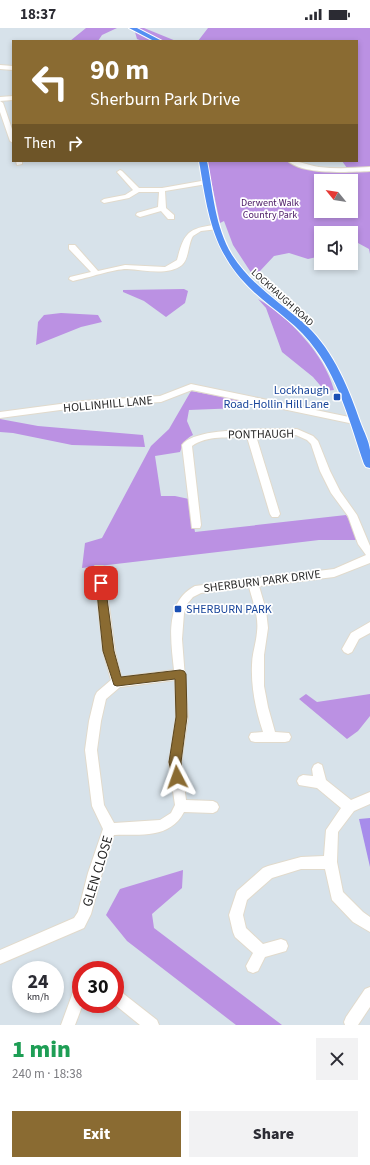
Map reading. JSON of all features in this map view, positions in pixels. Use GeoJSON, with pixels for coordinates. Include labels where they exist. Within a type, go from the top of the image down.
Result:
{"type":"FeatureCollection","features":[{"type":"Feature","properties":{"kind":"main road"},"geometry":{"type":"LineString","coordinates":[[132,28],[157,40]]}},
{"type":"Feature","properties":{"kind":"main road","name":"LOCKHAUGH ROAD"},"geometry":{"type":"LineString","coordinates":[[203,162],[215,227],[221,244],[230,260],[248,281],[289,316],[321,349],[337,378],[370,464]]}},
{"type":"Feature","properties":{"kind":"street"},"geometry":{"type":"LineString","coordinates":[[0,67],[12,68]]}},
{"type":"Feature","properties":{"kind":"street"},"geometry":{"type":"LineString","coordinates":[[0,99],[12,98]]}},
{"type":"Feature","properties":{"kind":"street"},"geometry":{"type":"LineString","coordinates":[[0,103],[12,138]]}},
{"type":"Feature","properties":{"kind":"street"},"geometry":{"type":"LineString","coordinates":[[293,162],[328,171],[354,171],[369,169]]}},
{"type":"Feature","properties":{"kind":"street"},"geometry":{"type":"LineString","coordinates":[[120,172],[137,190]]}},
{"type":"Feature","properties":{"kind":"street"},"geometry":{"type":"LineString","coordinates":[[104,200],[127,197],[137,190],[162,190],[207,182]]}},
{"type":"Feature","properties":{"kind":"street"},"geometry":{"type":"LineString","coordinates":[[162,190],[162,208],[171,217]]}},
{"type":"Feature","properties":{"kind":"street"},"geometry":{"type":"LineString","coordinates":[[140,215],[162,208]]}},
{"type":"Feature","properties":{"kind":"street"},"geometry":{"type":"LineString","coordinates":[[73,279],[125,267],[164,269],[175,266],[181,261],[187,237],[190,233],[196,230],[215,227]]}},
{"type":"Feature","properties":{"kind":"street"},"geometry":{"type":"LineString","coordinates":[[72,247],[96,273]]}},
{"type":"Feature","properties":{"kind":"street","name":"HOLLINHILL LANE"},"geometry":{"type":"LineString","coordinates":[[0,415],[83,404],[160,399],[191,387],[354,421]]}},
{"type":"Feature","properties":{"kind":"street","name":"PONTHAUGH"},"geometry":{"type":"LineString","coordinates":[[196,524],[187,445],[194,439],[205,436],[298,432],[315,442],[324,471],[336,493],[352,515],[363,544],[370,553]]}},
{"type":"Feature","properties":{"kind":"street"},"geometry":{"type":"LineString","coordinates":[[251,434],[275,514]]}},
{"type":"Feature","properties":{"kind":"street","name":"SHERBURN PARK DRIVE"},"geometry":{"type":"LineString","coordinates":[[181,806],[175,762],[182,717],[180,674],[176,640],[179,610],[182,601],[193,590],[334,573],[370,558]]}},
{"type":"Feature","properties":{"kind":"street"},"geometry":{"type":"LineString","coordinates":[[99,569],[108,651],[117,682]]}},
{"type":"Feature","properties":{"kind":"street"},"geometry":{"type":"LineString","coordinates":[[253,582],[262,612],[263,629],[258,656],[260,699],[262,714],[271,737]]}},
{"type":"Feature","properties":{"kind":"street"},"geometry":{"type":"LineString","coordinates":[[348,649],[355,636],[370,627]]}},
{"type":"Feature","properties":{"kind":"street"},"geometry":{"type":"LineString","coordinates":[[180,674],[117,682],[102,696],[95,721],[91,750],[98,806],[110,829],[163,826],[174,817],[181,806],[213,807]]}},
{"type":"Feature","properties":{"kind":"street"},"geometry":{"type":"LineString","coordinates":[[255,737],[285,737]]}},
{"type":"Feature","properties":{"kind":"street"},"geometry":{"type":"LineString","coordinates":[[318,769],[320,783]]}},
{"type":"Feature","properties":{"kind":"street"},"geometry":{"type":"LineString","coordinates":[[303,781],[320,783],[350,806]]}},
{"type":"Feature","properties":{"kind":"street"},"geometry":{"type":"LineString","coordinates":[[370,798],[350,806],[332,830],[330,862],[337,895],[358,917],[370,925]]}},
{"type":"Feature","properties":{"kind":"street","name":"GLEN CLOSE"},"geometry":{"type":"LineString","coordinates":[[0,957],[79,923],[84,914],[110,829]]}},
{"type":"Feature","properties":{"kind":"street"},"geometry":{"type":"LineString","coordinates":[[261,951],[240,932],[236,915],[242,896],[268,873],[301,863],[330,862]]}},
{"type":"Feature","properties":{"kind":"street"},"geometry":{"type":"LineString","coordinates":[[253,966],[261,951],[281,946]]}},
{"type":"Feature","properties":{"kind":"street"},"geometry":{"type":"LineString","coordinates":[[351,1022],[370,994]]}},
{"type":"Feature","properties":{"kind":"street"},"geometry":{"type":"LineString","coordinates":[[124,1003],[152,1025]]}},
{"type":"Feature","properties":{"kind":"street"},"geometry":{"type":"LineString","coordinates":[[68,1025],[72,1013]]}},
{"type":"Feature","properties":{"kind":"green space"},"geometry":{"type":"Polygon","coordinates":[[[86,28],[117,28],[102,35],[99,40],[71,40],[86,28]]]}},
{"type":"Feature","properties":{"kind":"green space"},"geometry":{"type":"Polygon","coordinates":[[[137,28],[144,28],[174,40],[140,40],[137,39],[135,32],[137,28]]]}},
{"type":"Feature","properties":{"kind":"green space","name":"Derwent Walk Country Park"},"geometry":{"type":"Polygon","coordinates":[[[208,28],[370,28],[370,254],[369,249],[358,243],[358,226],[314,226],[314,258],[308,259],[289,253],[274,256],[260,271],[252,274],[233,245],[224,221],[220,223],[207,162],[294,162],[328,171],[347,168],[343,162],[358,162],[358,40],[199,40],[208,28]]]}},
{"type":"Feature","properties":{"kind":"green space"},"geometry":{"type":"Polygon","coordinates":[[[184,289],[188,291],[185,303],[166,317],[144,301],[123,292],[123,290],[184,289]]]}},
{"type":"Feature","properties":{"kind":"green space"},"geometry":{"type":"Polygon","coordinates":[[[258,299],[282,316],[304,338],[323,364],[334,390],[325,391],[313,377],[282,352],[266,308],[258,299]]]}},
{"type":"Feature","properties":{"kind":"green space"},"geometry":{"type":"Polygon","coordinates":[[[61,313],[98,315],[102,322],[81,327],[36,345],[38,322],[44,315],[61,313]]]}},
{"type":"Feature","properties":{"kind":"green space"},"geometry":{"type":"Polygon","coordinates":[[[191,391],[239,400],[240,408],[189,410],[187,421],[193,435],[188,438],[180,452],[155,456],[161,496],[175,496],[189,499],[195,532],[346,515],[354,527],[357,540],[319,540],[82,568],[85,543],[102,538],[151,446],[169,429],[191,391]]]}},
{"type":"Feature","properties":{"kind":"green space"},"geometry":{"type":"Polygon","coordinates":[[[0,419],[38,426],[143,435],[145,447],[72,445],[13,433],[0,432],[0,419]]]}},
{"type":"Feature","properties":{"kind":"green space"},"geometry":{"type":"Polygon","coordinates":[[[306,694],[317,702],[370,694],[370,716],[358,731],[347,739],[299,699],[306,694]]]}},
{"type":"Feature","properties":{"kind":"green space"},"geometry":{"type":"Polygon","coordinates":[[[183,870],[182,888],[152,914],[154,928],[282,1025],[236,1025],[127,941],[106,915],[120,889],[183,870]]]}},
{"type":"Feature","properties":{"kind":"shaded area"},"geometry":{"type":"Polygon","coordinates":[[[370,818],[370,867],[359,819],[370,818]]]}},
{"type":"Feature","properties":{"kind":"place","name":"Lockhaugh Road-Hollin Hill Lane"},"geometry":{"type":"Point","coordinates":[337,397]}},
{"type":"Feature","properties":{"kind":"place","name":"SHERBURN PARK"},"geometry":{"type":"Point","coordinates":[178,609]}},
{"type":"Feature","properties":{"kind":"route"},"geometry":{"type":"LineString","coordinates":[[101,583],[108,651],[117,682],[180,674],[182,717],[175,762],[177,777]]}}]}
